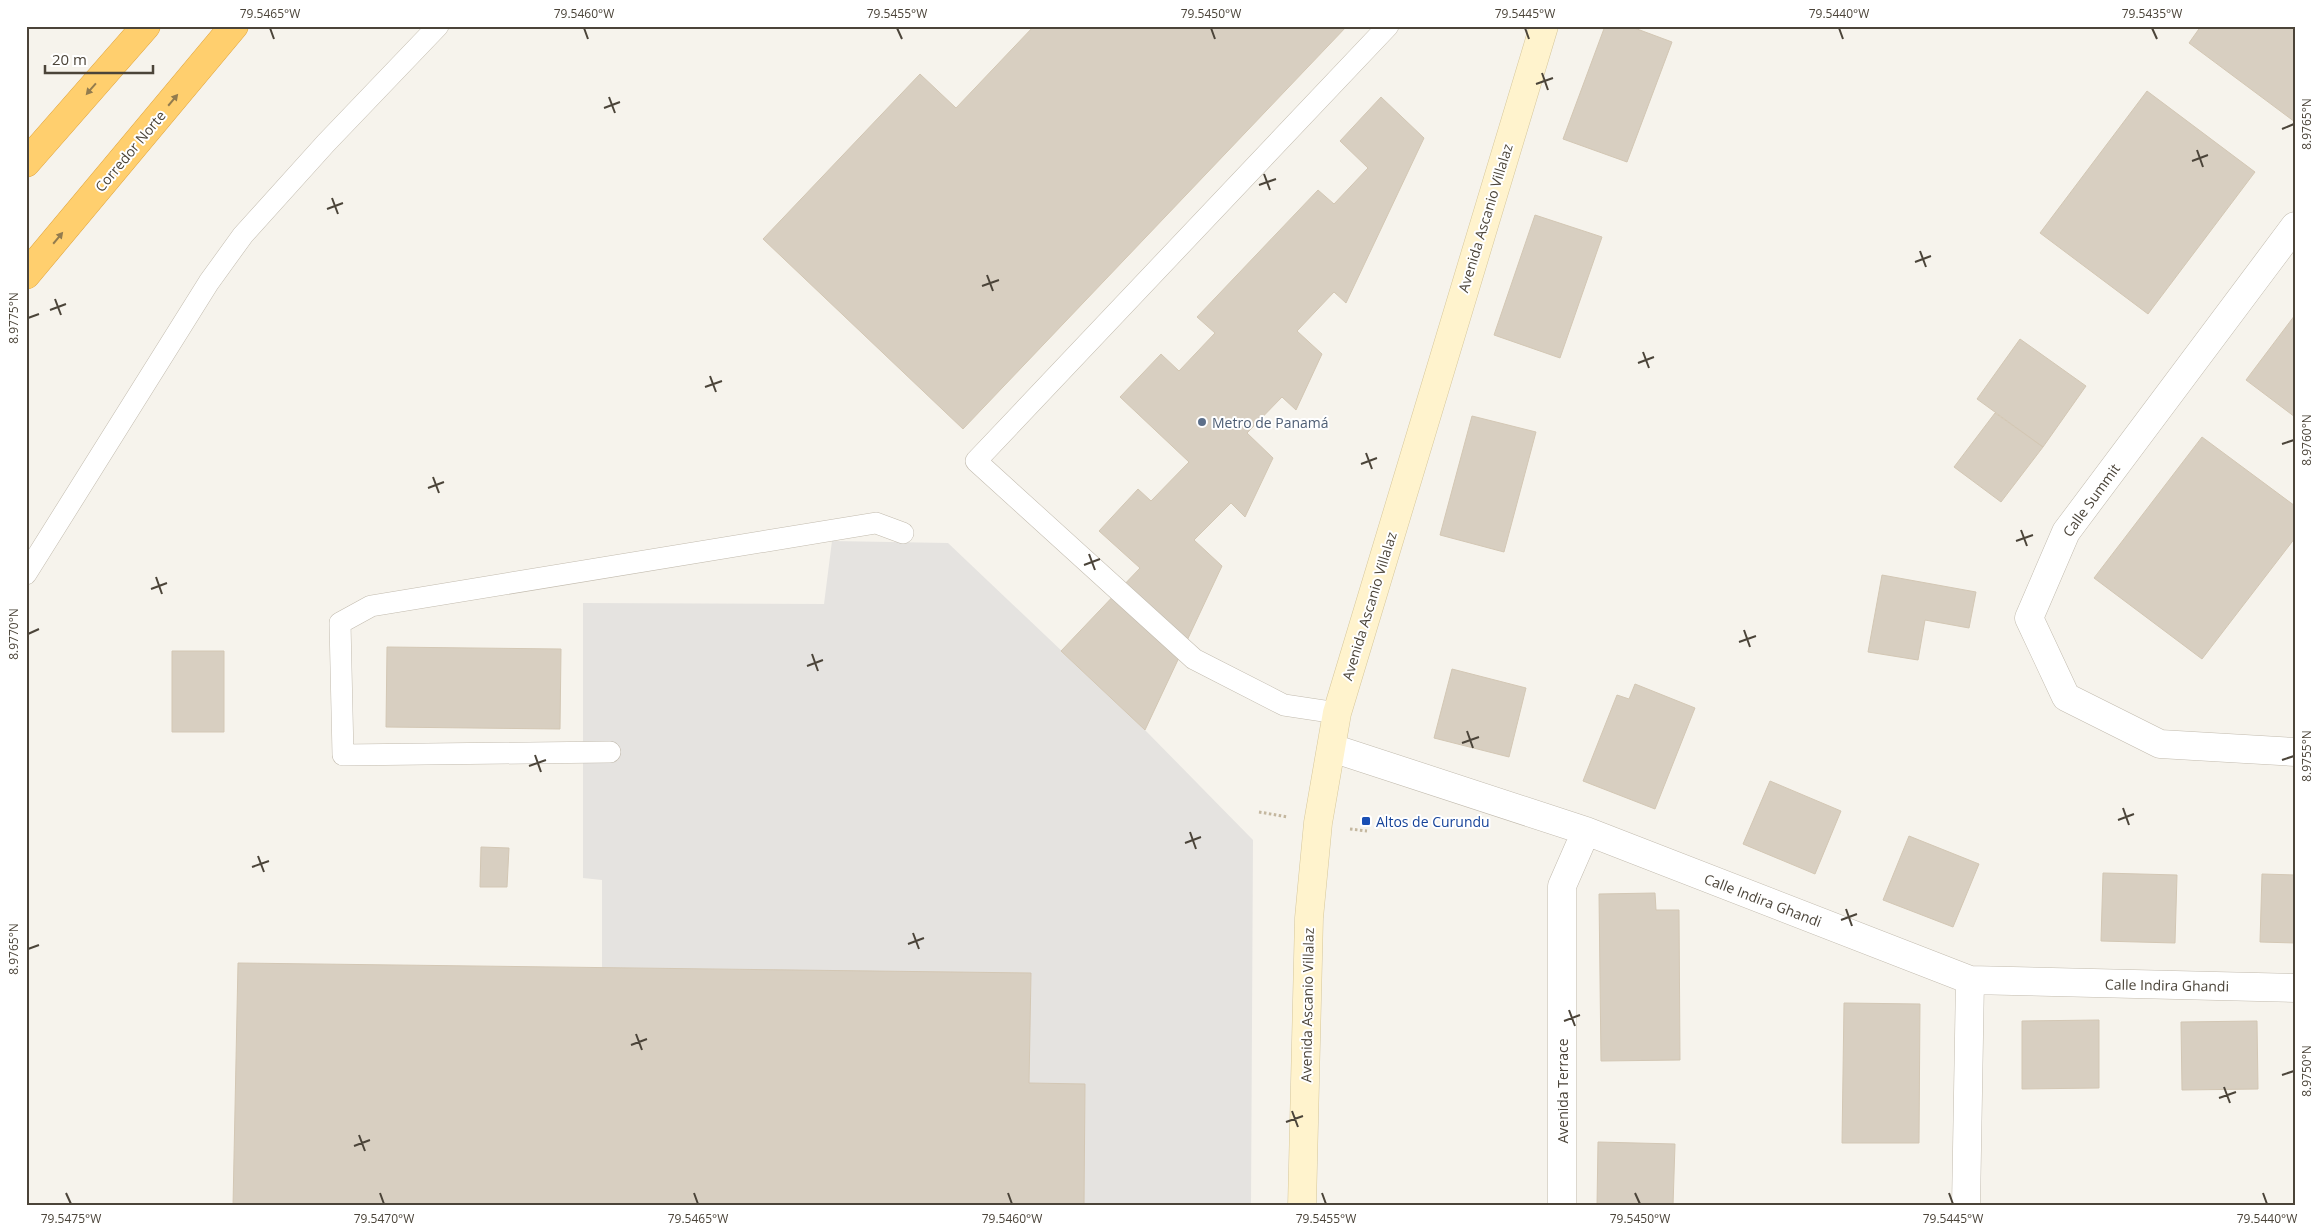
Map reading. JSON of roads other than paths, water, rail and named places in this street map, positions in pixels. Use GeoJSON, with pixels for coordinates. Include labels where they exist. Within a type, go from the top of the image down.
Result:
{"type":"FeatureCollection","features":[{"type":"Feature","properties":{"kind":"highway"},"geometry":{"type":"LineString","coordinates":[[26,163],[146,26]]}},
{"type":"Feature","properties":{"kind":"highway","name":"Corredor Norte"},"geometry":{"type":"LineString","coordinates":[[26,275],[234,26]]}},
{"type":"Feature","properties":{"kind":"main road","name":"Avenida Ascanio Villalaz"},"geometry":{"type":"LineString","coordinates":[[1302,1206],[1309,918],[1318,823],[1337,713],[1544,26]]}},
{"type":"Feature","properties":{"kind":"street","name":"Calle Summit"},"geometry":{"type":"LineString","coordinates":[[2295,226],[2066,532],[2029,618],[2066,698],[2160,744],[2295,752]]}},
{"type":"Feature","properties":{"kind":"street","name":"Calle Indira Ghandi"},"geometry":{"type":"LineString","coordinates":[[1332,748],[1586,831],[1970,980],[2295,988]]}},
{"type":"Feature","properties":{"kind":"street","name":"Avenida Terrace"},"geometry":{"type":"LineString","coordinates":[[1562,1206],[1562,886],[1586,831]]}},
{"type":"Feature","properties":{"kind":"street"},"geometry":{"type":"LineString","coordinates":[[1966,1206],[1970,980]]}},
{"type":"Feature","properties":{"kind":"lane"},"geometry":{"type":"LineString","coordinates":[[26,574],[209,282],[243,235],[326,143],[438,26]]}},
{"type":"Feature","properties":{"kind":"lane"},"geometry":{"type":"LineString","coordinates":[[1337,713],[1284,705],[1194,659],[976,461],[1388,26]]}},
{"type":"Feature","properties":{"kind":"lane"},"geometry":{"type":"LineString","coordinates":[[610,752],[343,755],[340,623],[371,606],[876,523],[903,533]]}},
{"type":"Feature","properties":{"kind":"place","name":"Metro de Panamá"},"geometry":{"type":"Point","coordinates":[1202,422]}},
{"type":"Feature","properties":{"kind":"place","name":"Altos de Curundu"},"geometry":{"type":"Point","coordinates":[1366,821]}}]}
